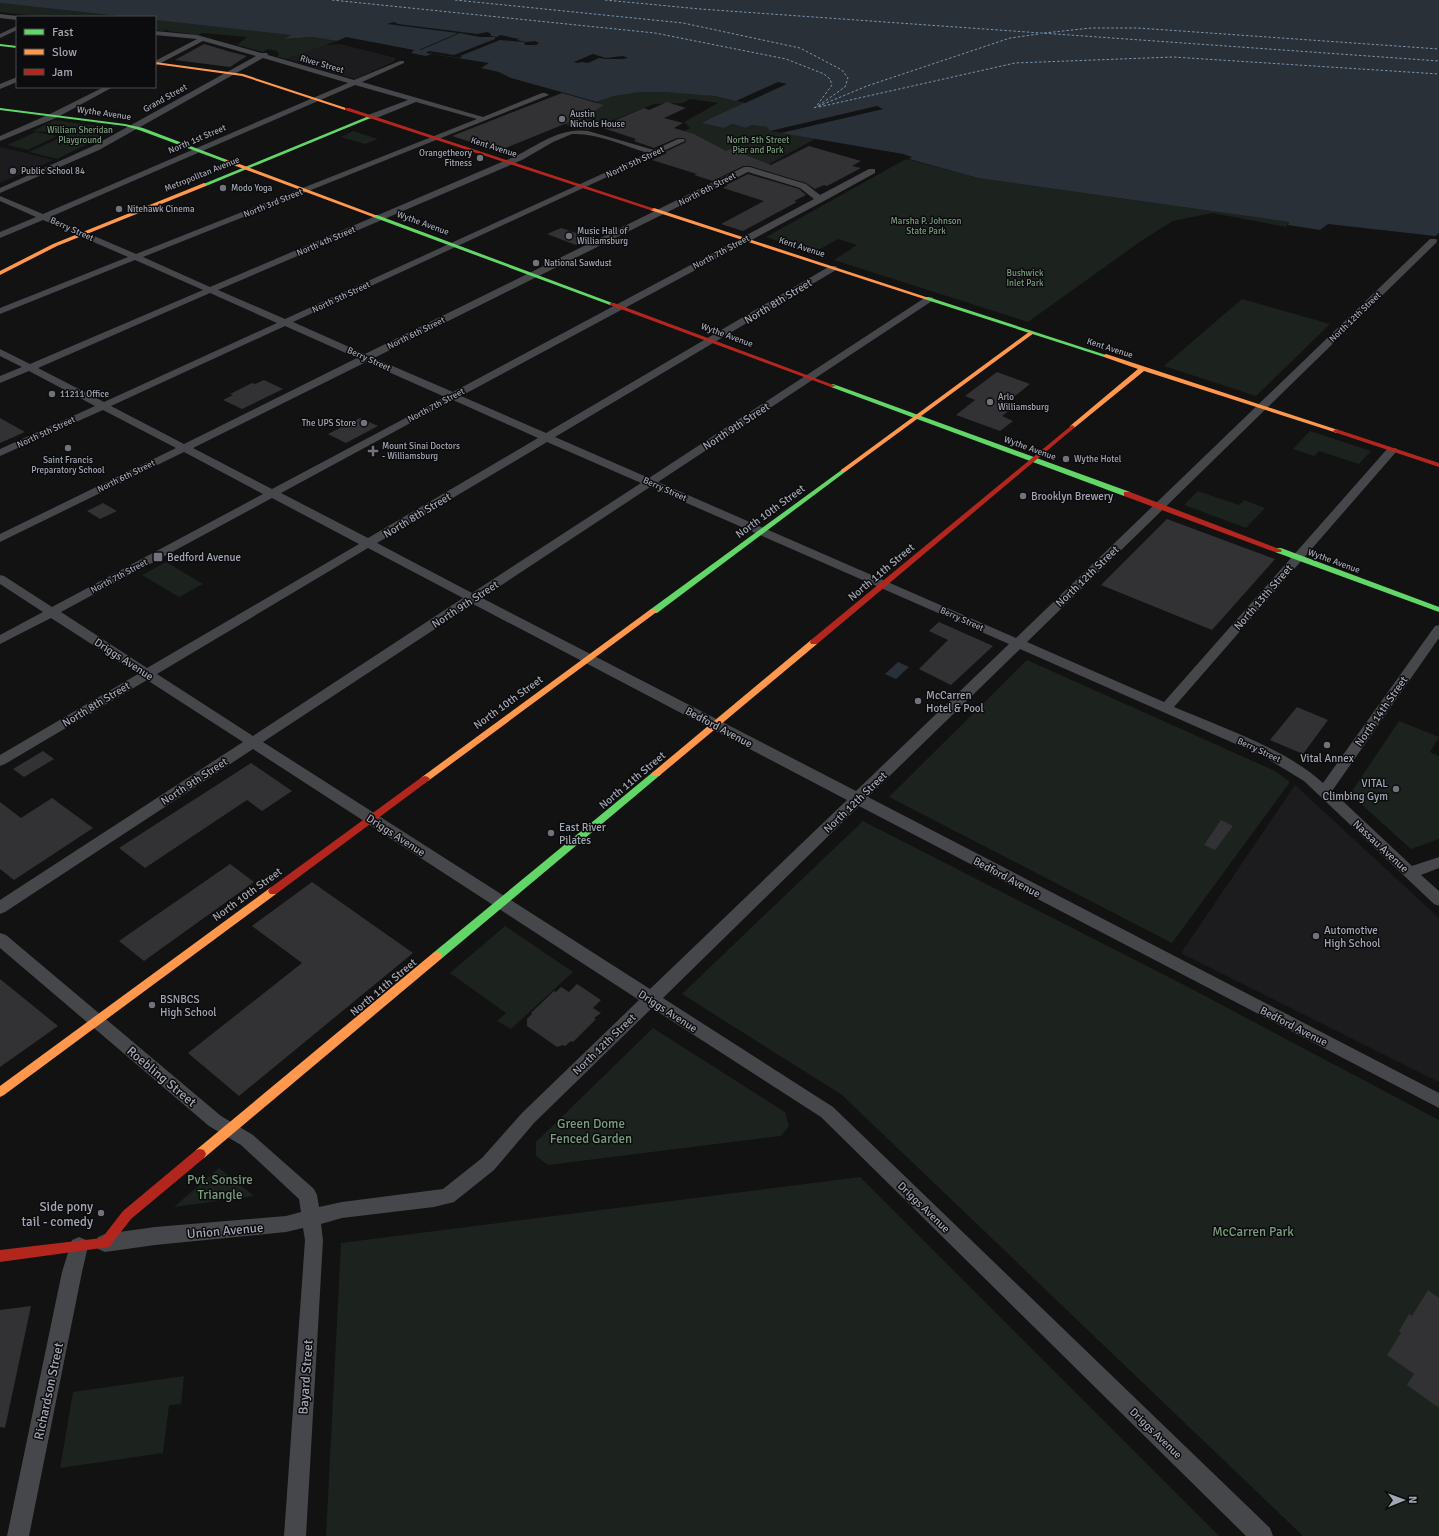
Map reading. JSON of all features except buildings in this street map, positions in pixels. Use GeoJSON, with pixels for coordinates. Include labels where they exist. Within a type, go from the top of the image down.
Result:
{"type":"FeatureCollection","features":[{"type":"Feature","properties":{"kind":"main road"},"geometry":{"type":"LineString","coordinates":[[0,45],[16,47]]}},
{"type":"Feature","properties":{"kind":"main road","name":"Kent Avenue"},"geometry":{"type":"LineString","coordinates":[[156,63],[231,73],[316,99],[1439,466]]}},
{"type":"Feature","properties":{"kind":"main road","name":"Wythe Avenue"},"geometry":{"type":"LineString","coordinates":[[0,109],[133,127],[534,274],[1439,610]]}},
{"type":"Feature","properties":{"kind":"main road","name":"Metropolitan Avenue"},"geometry":{"type":"LineString","coordinates":[[0,273],[55,245],[371,117]]}},
{"type":"Feature","properties":{"kind":"main road","name":"North 10th Street"},"geometry":{"type":"LineString","coordinates":[[0,1092],[370,818],[1031,333]]}},
{"type":"Feature","properties":{"kind":"main road","name":"North 11th Street"},"geometry":{"type":"LineString","coordinates":[[105,1243],[127,1216],[1142,369]]}},
{"type":"Feature","properties":{"kind":"main road","name":"Union Avenue"},"geometry":{"type":"LineString","coordinates":[[0,1256],[105,1243]]}},
{"type":"Feature","properties":{"kind":"street"},"geometry":{"type":"LineString","coordinates":[[0,16],[16,18]]}},
{"type":"Feature","properties":{"kind":"street"},"geometry":{"type":"LineString","coordinates":[[0,36],[16,28]]}},
{"type":"Feature","properties":{"kind":"street","name":"River Street"},"geometry":{"type":"LineString","coordinates":[[156,33],[202,39],[483,120]]}},
{"type":"Feature","properties":{"kind":"street"},"geometry":{"type":"LineString","coordinates":[[156,62],[202,39]]}},
{"type":"Feature","properties":{"kind":"street","name":"Grand Street"},"geometry":{"type":"LineString","coordinates":[[0,191],[96,148],[273,50]]}},
{"type":"Feature","properties":{"kind":"street","name":"North 1st Street"},"geometry":{"type":"LineString","coordinates":[[0,235],[402,62]]}},
{"type":"Feature","properties":{"kind":"street"},"geometry":{"type":"LineString","coordinates":[[0,87],[16,79]]}},
{"type":"Feature","properties":{"kind":"street"},"geometry":{"type":"LineString","coordinates":[[0,139],[53,116],[107,88]]}},
{"type":"Feature","properties":{"kind":"street","name":"North 3rd Street"},"geometry":{"type":"LineString","coordinates":[[0,311],[545,95]]}},
{"type":"Feature","properties":{"kind":"street","name":"Metropolitan Avenue"},"geometry":{"type":"LineString","coordinates":[[371,117],[414,100]]}},
{"type":"Feature","properties":{"kind":"street","name":"North 4th Street"},"geometry":{"type":"LineString","coordinates":[[0,380],[510,162],[545,143],[576,132],[589,134],[654,153]]}},
{"type":"Feature","properties":{"kind":"street","name":"North 5th Street"},"geometry":{"type":"LineString","coordinates":[[0,453],[681,141]]}},
{"type":"Feature","properties":{"kind":"street","name":"North 6th Street"},"geometry":{"type":"LineString","coordinates":[[0,539],[747,169],[803,186],[820,199]]}},
{"type":"Feature","properties":{"kind":"street","name":"North 7th Street"},"geometry":{"type":"LineString","coordinates":[[0,640],[872,171]]}},
{"type":"Feature","properties":{"kind":"street","name":"Berry Street"},"geometry":{"type":"LineString","coordinates":[[0,198],[1166,708],[1286,763],[1309,778],[1324,792]]}},
{"type":"Feature","properties":{"kind":"street","name":"North 12th Street"},"geometry":{"type":"LineString","coordinates":[[448,1196],[488,1164],[528,1118],[1434,241]]}},
{"type":"Feature","properties":{"kind":"street","name":"North 8th Street"},"geometry":{"type":"LineString","coordinates":[[0,761],[833,268]]}},
{"type":"Feature","properties":{"kind":"street","name":"North 9th Street"},"geometry":{"type":"LineString","coordinates":[[0,908],[929,299]]}},
{"type":"Feature","properties":{"kind":"street","name":"Bedford Avenue"},"geometry":{"type":"LineString","coordinates":[[0,352],[1439,1102]]}},
{"type":"Feature","properties":{"kind":"street","name":"North 13th Street"},"geometry":{"type":"LineString","coordinates":[[1166,708],[1392,450]]}},
{"type":"Feature","properties":{"kind":"street","name":"Driggs Avenue"},"geometry":{"type":"LineString","coordinates":[[0,579],[502,904],[827,1112],[1262,1536]]}},
{"type":"Feature","properties":{"kind":"street","name":"North 14th Street"},"geometry":{"type":"LineString","coordinates":[[1324,792],[1439,629]]}},
{"type":"Feature","properties":{"kind":"street","name":"Nassau Avenue"},"geometry":{"type":"LineString","coordinates":[[1324,792],[1439,900]]}},
{"type":"Feature","properties":{"kind":"street"},"geometry":{"type":"LineString","coordinates":[[1410,873],[1439,862]]}},
{"type":"Feature","properties":{"kind":"street","name":"Roebling Street"},"geometry":{"type":"LineString","coordinates":[[0,939],[215,1121],[247,1140],[308,1195],[311,1218]]}},
{"type":"Feature","properties":{"kind":"street","name":"Union Avenue"},"geometry":{"type":"LineString","coordinates":[[105,1243],[155,1236],[286,1224],[342,1210],[448,1196]]}},
{"type":"Feature","properties":{"kind":"street","name":"Bayard Street"},"geometry":{"type":"LineString","coordinates":[[295,1536],[314,1240],[311,1218]]}},
{"type":"Feature","properties":{"kind":"street","name":"Richardson Street"},"geometry":{"type":"LineString","coordinates":[[18,1536],[72,1272],[79,1246]]}},
{"type":"Feature","properties":{"kind":"shaded area"},"geometry":{"type":"Polygon","coordinates":[[[0,0],[1439,0],[1439,233],[1435,236],[1328,224],[1320,230],[1288,225],[1289,222],[978,178],[909,159],[912,157],[903,154],[770,131],[767,127],[752,125],[746,128],[732,124],[724,128],[701,123],[744,103],[714,96],[665,92],[640,92],[614,96],[597,102],[511,78],[499,72],[481,68],[489,63],[432,54],[426,56],[411,53],[414,50],[346,37],[337,41],[312,37],[284,39],[291,35],[156,20],[156,16],[119,16],[0,3],[0,0]]]}},
{"type":"Feature","properties":{"kind":"shaded area"},"geometry":{"type":"Polygon","coordinates":[[[340,44],[396,58],[395,61],[355,79],[287,59],[325,45],[340,44]]]}},
{"type":"Feature","properties":{"kind":"shaded area","name":"Public School 84"},"geometry":{"type":"Polygon","coordinates":[[[0,147],[26,153],[53,160],[0,183],[0,147]]]}},
{"type":"Feature","properties":{"kind":"shaded area"},"geometry":{"type":"Polygon","coordinates":[[[898,662],[909,667],[896,679],[885,674],[898,662]]]}},
{"type":"Feature","properties":{"kind":"shaded area","name":"Automotive High School"},"geometry":{"type":"Polygon","coordinates":[[[1295,785],[1439,918],[1439,1082],[1181,953],[1295,785]]]}},
{"type":"Feature","properties":{"kind":"green space"},"geometry":{"type":"Polygon","coordinates":[[[0,3],[119,16],[36,16],[0,12],[0,3]]]}},
{"type":"Feature","properties":{"kind":"green space"},"geometry":{"type":"Polygon","coordinates":[[[156,20],[292,35],[285,39],[312,37],[337,41],[287,59],[277,57],[279,55],[277,51],[268,49],[263,52],[237,45],[247,37],[202,33],[199,35],[167,31],[168,29],[164,31],[156,30],[156,20]]]}},
{"type":"Feature","properties":{"kind":"green space","name":"North 5th Street Pier and Park"},"geometry":{"type":"Polygon","coordinates":[[[787,84],[701,123],[724,128],[732,124],[746,128],[752,125],[767,127],[815,139],[764,167],[676,135],[690,128],[684,122],[718,103],[690,99],[683,103],[654,104],[588,130],[570,127],[565,124],[604,105],[596,103],[622,94],[665,91],[694,93],[737,100],[787,84]]]}},
{"type":"Feature","properties":{"kind":"green space","name":"William Sheridan Playground"},"geometry":{"type":"Polygon","coordinates":[[[55,120],[114,128],[99,137],[101,137],[57,159],[29,152],[68,134],[33,131],[55,120]]]}},
{"type":"Feature","properties":{"kind":"green space"},"geometry":{"type":"Polygon","coordinates":[[[353,131],[378,139],[365,144],[341,137],[353,131]]]}},
{"type":"Feature","properties":{"kind":"green space"},"geometry":{"type":"Polygon","coordinates":[[[36,132],[57,136],[28,150],[7,145],[36,132]]]}},
{"type":"Feature","properties":{"kind":"green space"},"geometry":{"type":"Polygon","coordinates":[[[906,159],[978,178],[1289,222],[1286,227],[1212,213],[1173,221],[1141,241],[1028,322],[834,260],[857,245],[838,239],[813,253],[766,237],[906,159]]]}},
{"type":"Feature","properties":{"kind":"green space"},"geometry":{"type":"Polygon","coordinates":[[[1242,299],[1330,324],[1256,396],[1164,366],[1242,299]]]}},
{"type":"Feature","properties":{"kind":"green space"},"geometry":{"type":"Polygon","coordinates":[[[1310,431],[1371,451],[1359,464],[1319,451],[1314,456],[1293,449],[1310,431]]]}},
{"type":"Feature","properties":{"kind":"green space"},"geometry":{"type":"Polygon","coordinates":[[[1198,491],[1239,505],[1244,500],[1265,508],[1246,528],[1184,505],[1198,491]]]}},
{"type":"Feature","properties":{"kind":"green space"},"geometry":{"type":"Polygon","coordinates":[[[166,562],[203,584],[179,597],[142,575],[166,562]]]}},
{"type":"Feature","properties":{"kind":"green space"},"geometry":{"type":"Polygon","coordinates":[[[1027,660],[1275,771],[1290,782],[1172,943],[889,797],[1027,660]]]}},
{"type":"Feature","properties":{"kind":"green space","name":"VITAL Climbing Gym"},"geometry":{"type":"Polygon","coordinates":[[[1399,721],[1439,737],[1430,752],[1439,756],[1439,839],[1411,849],[1350,794],[1399,721]]]}},
{"type":"Feature","properties":{"kind":"green space","name":"McCarren Park"},"geometry":{"type":"Polygon","coordinates":[[[863,821],[1186,986],[1439,1120],[1439,1536],[1303,1536],[842,1095],[682,994],[863,821]]]}},
{"type":"Feature","properties":{"kind":"green space"},"geometry":{"type":"Polygon","coordinates":[[[505,926],[573,972],[511,1029],[497,1021],[506,1013],[450,973],[505,926]]]}},
{"type":"Feature","properties":{"kind":"green space","name":"Green Dome Fenced Garden"},"geometry":{"type":"Polygon","coordinates":[[[653,1028],[785,1112],[789,1126],[781,1136],[548,1165],[536,1156],[536,1142],[653,1028]]]}},
{"type":"Feature","properties":{"kind":"green space","name":"Pvt. Sonsire Triangle"},"geometry":{"type":"Polygon","coordinates":[[[219,1168],[254,1196],[174,1207],[219,1168]]]}},
{"type":"Feature","properties":{"kind":"green space"},"geometry":{"type":"Polygon","coordinates":[[[860,1177],[1219,1536],[326,1536],[341,1243],[860,1177]]]}},
{"type":"Feature","properties":{"kind":"green space"},"geometry":{"type":"Polygon","coordinates":[[[184,1376],[181,1404],[169,1405],[163,1453],[60,1468],[73,1392],[184,1376]]]}},
{"type":"Feature","properties":{"kind":"pier"},"geometry":{"type":"Polygon","coordinates":[[[394,22],[398,24],[477,34],[487,32],[490,33],[491,36],[497,37],[500,35],[526,42],[535,41],[539,43],[536,45],[525,45],[524,42],[500,40],[460,56],[462,57],[460,58],[426,53],[429,51],[454,55],[495,39],[495,37],[480,37],[460,33],[419,50],[458,33],[387,24],[394,22]]]}},
{"type":"Feature","properties":{"kind":"pier"},"geometry":{"type":"Polygon","coordinates":[[[593,54],[606,58],[623,56],[628,58],[606,59],[599,58],[588,63],[574,62],[593,54]]]}},
{"type":"Feature","properties":{"kind":"pier"},"geometry":{"type":"Polygon","coordinates":[[[778,82],[787,84],[745,103],[736,101],[778,82]]]}},
{"type":"Feature","properties":{"kind":"pier"},"geometry":{"type":"Polygon","coordinates":[[[877,106],[883,109],[781,133],[770,131],[877,106]]]}},
{"type":"Feature","properties":{"kind":"ferry route"},"geometry":{"type":"LineString","coordinates":[[332,0],[655,33],[786,59],[824,74],[830,79],[832,85],[815,107]]}},
{"type":"Feature","properties":{"kind":"ferry route"},"geometry":{"type":"LineString","coordinates":[[455,0],[683,23],[800,48],[842,70],[848,78],[845,87],[818,106]]}},
{"type":"Feature","properties":{"kind":"ferry route"},"geometry":{"type":"LineString","coordinates":[[605,0],[700,9],[1439,61]]}},
{"type":"Feature","properties":{"kind":"ferry route"},"geometry":{"type":"LineString","coordinates":[[1044,33],[1091,28],[1138,28],[1439,49]]}},
{"type":"Feature","properties":{"kind":"ferry route"},"geometry":{"type":"LineString","coordinates":[[815,107],[867,86],[1010,38],[1039,34]]}},
{"type":"Feature","properties":{"kind":"ferry route"},"geometry":{"type":"LineString","coordinates":[[819,107],[1015,63],[1173,57],[1439,74]]}},
{"type":"Feature","properties":{"kind":"traffic: fast"},"geometry":{"type":"LineString","coordinates":[[0,45],[16,47]]}},
{"type":"Feature","properties":{"kind":"traffic: fast"},"geometry":{"type":"LineString","coordinates":[[0,109],[125,125],[141,129],[227,161]]}},
{"type":"Feature","properties":{"kind":"traffic: fast"},"geometry":{"type":"LineString","coordinates":[[204,185],[371,117]]}},
{"type":"Feature","properties":{"kind":"traffic: fast"},"geometry":{"type":"LineString","coordinates":[[375,216],[612,304]]}},
{"type":"Feature","properties":{"kind":"traffic: fast"},"geometry":{"type":"LineString","coordinates":[[926,298],[1106,356]]}},
{"type":"Feature","properties":{"kind":"traffic: fast"},"geometry":{"type":"LineString","coordinates":[[833,386],[1127,494]]}},
{"type":"Feature","properties":{"kind":"traffic: fast"},"geometry":{"type":"LineString","coordinates":[[654,611],[843,471]]}},
{"type":"Feature","properties":{"kind":"traffic: fast"},"geometry":{"type":"LineString","coordinates":[[1278,550],[1439,610]]}},
{"type":"Feature","properties":{"kind":"traffic: fast"},"geometry":{"type":"LineString","coordinates":[[437,956],[656,774]]}},
{"type":"Feature","properties":{"kind":"traffic: slow"},"geometry":{"type":"LineString","coordinates":[[156,63],[243,75],[347,109]]}},
{"type":"Feature","properties":{"kind":"traffic: slow"},"geometry":{"type":"LineString","coordinates":[[227,161],[375,216]]}},
{"type":"Feature","properties":{"kind":"traffic: slow"},"geometry":{"type":"LineString","coordinates":[[0,273],[55,245],[204,185]]}},
{"type":"Feature","properties":{"kind":"traffic: slow"},"geometry":{"type":"LineString","coordinates":[[652,209],[926,298]]}},
{"type":"Feature","properties":{"kind":"traffic: slow"},"geometry":{"type":"LineString","coordinates":[[843,471],[1031,333]]}},
{"type":"Feature","properties":{"kind":"traffic: slow"},"geometry":{"type":"LineString","coordinates":[[1106,356],[1336,431]]}},
{"type":"Feature","properties":{"kind":"traffic: slow"},"geometry":{"type":"LineString","coordinates":[[1072,427],[1142,369]]}},
{"type":"Feature","properties":{"kind":"traffic: slow"},"geometry":{"type":"LineString","coordinates":[[425,779],[654,611]]}},
{"type":"Feature","properties":{"kind":"traffic: slow"},"geometry":{"type":"LineString","coordinates":[[656,774],[814,642]]}},
{"type":"Feature","properties":{"kind":"traffic: slow"},"geometry":{"type":"LineString","coordinates":[[0,1092],[273,891]]}},
{"type":"Feature","properties":{"kind":"traffic: slow"},"geometry":{"type":"LineString","coordinates":[[200,1154],[437,956]]}},
{"type":"Feature","properties":{"kind":"traffic: jam"},"geometry":{"type":"LineString","coordinates":[[347,109],[652,209]]}},
{"type":"Feature","properties":{"kind":"traffic: jam"},"geometry":{"type":"LineString","coordinates":[[612,304],[833,386]]}},
{"type":"Feature","properties":{"kind":"traffic: jam"},"geometry":{"type":"LineString","coordinates":[[814,642],[1072,427]]}},
{"type":"Feature","properties":{"kind":"traffic: jam"},"geometry":{"type":"LineString","coordinates":[[1336,431],[1439,465]]}},
{"type":"Feature","properties":{"kind":"traffic: jam"},"geometry":{"type":"LineString","coordinates":[[1127,494],[1278,550]]}},
{"type":"Feature","properties":{"kind":"traffic: jam"},"geometry":{"type":"LineString","coordinates":[[273,891],[425,779]]}},
{"type":"Feature","properties":{"kind":"traffic: jam"},"geometry":{"type":"LineString","coordinates":[[0,1256],[105,1243],[127,1215],[200,1154]]}},
{"type":"Feature","properties":{"kind":"place","name":"Austin Nichols House"},"geometry":{"type":"Point","coordinates":[562,119]}},
{"type":"Feature","properties":{"kind":"place","name":"Orangetheory Fitness"},"geometry":{"type":"Point","coordinates":[480,158]}},
{"type":"Feature","properties":{"kind":"place","name":"Public School 84"},"geometry":{"type":"Point","coordinates":[13,171]}},
{"type":"Feature","properties":{"kind":"place","name":"Modo Yoga"},"geometry":{"type":"Point","coordinates":[223,188]}},
{"type":"Feature","properties":{"kind":"place","name":"Nitehawk Cinema"},"geometry":{"type":"Point","coordinates":[119,209]}},
{"type":"Feature","properties":{"kind":"place","name":"Music Hall of Williamsburg"},"geometry":{"type":"Point","coordinates":[569,236]}},
{"type":"Feature","properties":{"kind":"place","name":"National Sawdust"},"geometry":{"type":"Point","coordinates":[536,263]}},
{"type":"Feature","properties":{"kind":"place","name":"11211 Office"},"geometry":{"type":"Point","coordinates":[52,394]}},
{"type":"Feature","properties":{"kind":"place","name":"Arlo Williamsburg"},"geometry":{"type":"Point","coordinates":[990,402]}},
{"type":"Feature","properties":{"kind":"place","name":"The UPS Store"},"geometry":{"type":"Point","coordinates":[364,423]}},
{"type":"Feature","properties":{"kind":"place","name":"Saint Francis Preparatory School"},"geometry":{"type":"Point","coordinates":[68,448]}},
{"type":"Feature","properties":{"kind":"place","name":"Mount Sinai Doctors - Williamsburg"},"geometry":{"type":"Point","coordinates":[373,451]}},
{"type":"Feature","properties":{"kind":"place","name":"Wythe Hotel"},"geometry":{"type":"Point","coordinates":[1066,459]}},
{"type":"Feature","properties":{"kind":"place","name":"Brooklyn Brewery"},"geometry":{"type":"Point","coordinates":[1023,496]}},
{"type":"Feature","properties":{"kind":"place","name":"Bedford Avenue"},"geometry":{"type":"Point","coordinates":[158,557]}},
{"type":"Feature","properties":{"kind":"place","name":"McCarren Hotel & Pool"},"geometry":{"type":"Point","coordinates":[918,701]}},
{"type":"Feature","properties":{"kind":"place","name":"Vital Annex"},"geometry":{"type":"Point","coordinates":[1327,745]}},
{"type":"Feature","properties":{"kind":"place","name":"VITAL Climbing Gym"},"geometry":{"type":"Point","coordinates":[1396,789]}},
{"type":"Feature","properties":{"kind":"place","name":"East River Pilates"},"geometry":{"type":"Point","coordinates":[551,833]}},
{"type":"Feature","properties":{"kind":"place","name":"Automotive High School"},"geometry":{"type":"Point","coordinates":[1316,936]}},
{"type":"Feature","properties":{"kind":"place","name":"BSNBCS High School"},"geometry":{"type":"Point","coordinates":[152,1005]}},
{"type":"Feature","properties":{"kind":"place","name":"Side pony tail - comedy"},"geometry":{"type":"Point","coordinates":[101,1213]}},
{"type":"Feature","properties":{"kind":"park label","name":"Marsha P. Johnson State Park"},"geometry":{"type":"Point","coordinates":[926,226]}},
{"type":"Feature","properties":{"kind":"park label","name":"Bushwick Inlet Park"},"geometry":{"type":"Point","coordinates":[1025,278]}}]}
